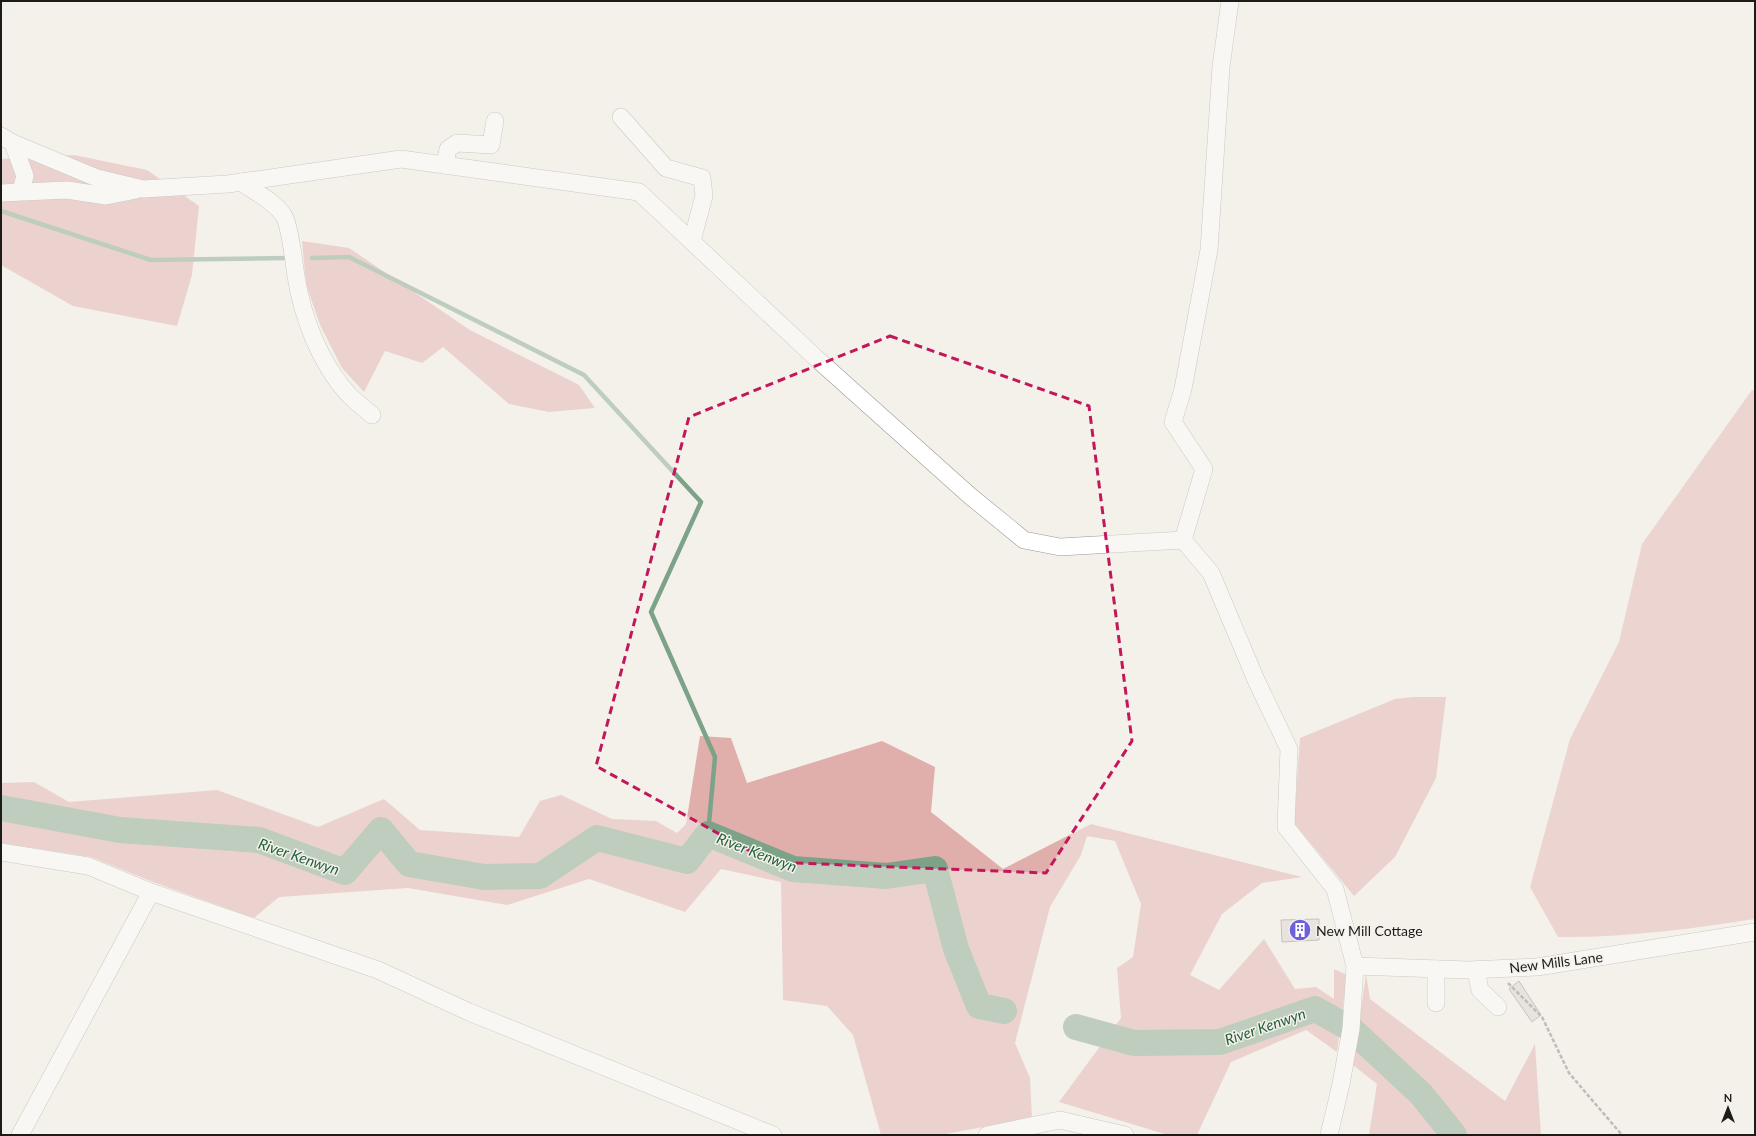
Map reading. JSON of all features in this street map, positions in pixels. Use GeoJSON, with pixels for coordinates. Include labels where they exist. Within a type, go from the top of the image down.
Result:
{"type":"FeatureCollection","features":[{"type":"Feature","properties":{"kind":"street"},"geometry":{"type":"LineString","coordinates":[[1183,540],[1204,468],[1173,422],[1183,390],[1209,250],[1221,67],[1230,1]]}},
{"type":"Feature","properties":{"kind":"street"},"geometry":{"type":"LineString","coordinates":[[621,117],[666,168],[702,178],[704,196],[692,241]]}},
{"type":"Feature","properties":{"kind":"street"},"geometry":{"type":"LineString","coordinates":[[445,165],[448,149],[457,143],[491,145],[495,120]]}},
{"type":"Feature","properties":{"kind":"street"},"geometry":{"type":"LineString","coordinates":[[7,139],[97,178],[143,189]]}},
{"type":"Feature","properties":{"kind":"street"},"geometry":{"type":"LineString","coordinates":[[7,139],[25,176],[21,191]]}},
{"type":"Feature","properties":{"kind":"street"},"geometry":{"type":"LineString","coordinates":[[1,193],[67,190],[106,196],[143,189],[241,182],[401,159],[639,192],[816,358],[969,495],[1024,540],[1060,547],[1183,540]]}},
{"type":"Feature","properties":{"kind":"street"},"geometry":{"type":"LineString","coordinates":[[241,182],[268,200],[284,217],[290,240],[299,294],[309,329],[330,370],[348,394],[372,415]]}},
{"type":"Feature","properties":{"kind":"street"},"geometry":{"type":"LineString","coordinates":[[1183,540],[1210,573],[1256,680],[1289,749],[1286,827],[1334,889],[1355,966],[1351,1028],[1341,1084],[1328,1135]]}},
{"type":"Feature","properties":{"kind":"street"},"geometry":{"type":"LineString","coordinates":[[1,852],[88,866],[151,892],[378,970],[470,1012],[773,1135]]}},
{"type":"Feature","properties":{"kind":"street"},"geometry":{"type":"LineString","coordinates":[[20,1135],[151,892]]}},
{"type":"Feature","properties":{"kind":"street","name":"New Mills Lane"},"geometry":{"type":"LineString","coordinates":[[1355,966],[1476,970],[1537,967],[1755,932]]}},
{"type":"Feature","properties":{"kind":"street"},"geometry":{"type":"LineString","coordinates":[[1436,969],[1436,1003]]}},
{"type":"Feature","properties":{"kind":"street"},"geometry":{"type":"LineString","coordinates":[[1476,970],[1480,990],[1498,1007]]}},
{"type":"Feature","properties":{"kind":"street"},"geometry":{"type":"LineString","coordinates":[[987,1135],[1060,1120],[1125,1135]]}},
{"type":"Feature","properties":{"kind":"path"},"geometry":{"type":"LineString","coordinates":[[1493,969],[1542,1017],[1568,1073],[1622,1135]]}},
{"type":"Feature","properties":{"kind":"highlighted area"},"geometry":{"type":"Polygon","coordinates":[[[890,336],[1089,406],[1132,741],[1046,873],[770,862],[596,766],[689,417],[890,336]]]}},
{"type":"Feature","properties":{"kind":"shaded area"},"geometry":{"type":"Polygon","coordinates":[[[74,155],[147,170],[199,206],[192,275],[177,326],[73,306],[1,265],[1,159],[74,155]]]}},
{"type":"Feature","properties":{"kind":"shaded area"},"geometry":{"type":"Polygon","coordinates":[[[302,241],[349,248],[470,330],[579,385],[595,408],[549,412],[509,404],[443,347],[422,363],[385,351],[364,392],[342,368],[320,325],[306,284],[302,241]]]}},
{"type":"Feature","properties":{"kind":"shaded area"},"geometry":{"type":"Polygon","coordinates":[[[1752,390],[1755,391],[1755,919],[1632,934],[1558,937],[1530,887],[1570,739],[1619,642],[1642,544],[1752,390]]]}},
{"type":"Feature","properties":{"kind":"shaded area"},"geometry":{"type":"Polygon","coordinates":[[[1413,697],[1446,697],[1436,778],[1395,857],[1354,896],[1294,823],[1300,738],[1395,699],[1413,697]]]}},
{"type":"Feature","properties":{"kind":"shaded area"},"geometry":{"type":"Polygon","coordinates":[[[700,736],[731,738],[747,783],[882,741],[935,767],[931,812],[1003,869],[1091,824],[1302,877],[1262,883],[1222,914],[1190,975],[1219,990],[1264,939],[1295,989],[1316,987],[1334,999],[1334,969],[1347,975],[1337,1052],[1306,1030],[1231,1062],[1197,1135],[1168,1135],[1059,1102],[1121,1018],[1117,968],[1133,957],[1141,904],[1115,841],[1087,836],[1081,855],[1050,907],[1015,1043],[1030,1078],[1032,1118],[940,1135],[881,1135],[853,1035],[827,1006],[783,1000],[781,882],[721,869],[685,912],[589,879],[507,905],[408,888],[279,897],[254,918],[153,882],[91,857],[1,843],[1,783],[34,782],[69,802],[217,790],[318,827],[384,799],[420,830],[519,837],[540,801],[561,795],[612,819],[656,821],[677,833],[686,824],[700,736]]]}},
{"type":"Feature","properties":{"kind":"shaded area"},"geometry":{"type":"Polygon","coordinates":[[[1366,974],[1370,999],[1505,1101],[1535,1044],[1541,1135],[1369,1135],[1377,1084],[1353,1065],[1366,974]]]}},
{"type":"Feature","properties":{"kind":"building","name":"New Mill Cottage"},"geometry":{"type":"Polygon","coordinates":[[[1319,919],[1319,940],[1282,942],[1281,920],[1319,919]]]}},
{"type":"Feature","properties":{"kind":"building"},"geometry":{"type":"Polygon","coordinates":[[[1519,981],[1541,1015],[1532,1022],[1509,989],[1519,981]]]}},
{"type":"Feature","properties":{"kind":"waterway"},"geometry":{"type":"LineString","coordinates":[[1,211],[151,260],[289,258]]}},
{"type":"Feature","properties":{"kind":"waterway"},"geometry":{"type":"LineString","coordinates":[[312,258],[349,257],[584,375],[701,502],[651,612],[715,757],[708,834]]}},
{"type":"Feature","properties":{"kind":"waterway","name":"River Kenwyn"},"geometry":{"type":"LineString","coordinates":[[1,808],[120,830],[259,840],[345,872],[381,830],[409,864],[484,877],[540,876],[597,838],[687,861],[708,834],[793,869],[886,876],[935,869],[956,949],[979,1006],[1004,1011]]}},
{"type":"Feature","properties":{"kind":"waterway","name":"River Kenwyn"},"geometry":{"type":"LineString","coordinates":[[1076,1027],[1134,1043],[1220,1042],[1315,1009],[1351,1029],[1421,1094],[1454,1135]]}},
{"type":"Feature","properties":{"kind":"place","name":"New Mill Cottage"},"geometry":{"type":"Point","coordinates":[1300,930]}}]}
